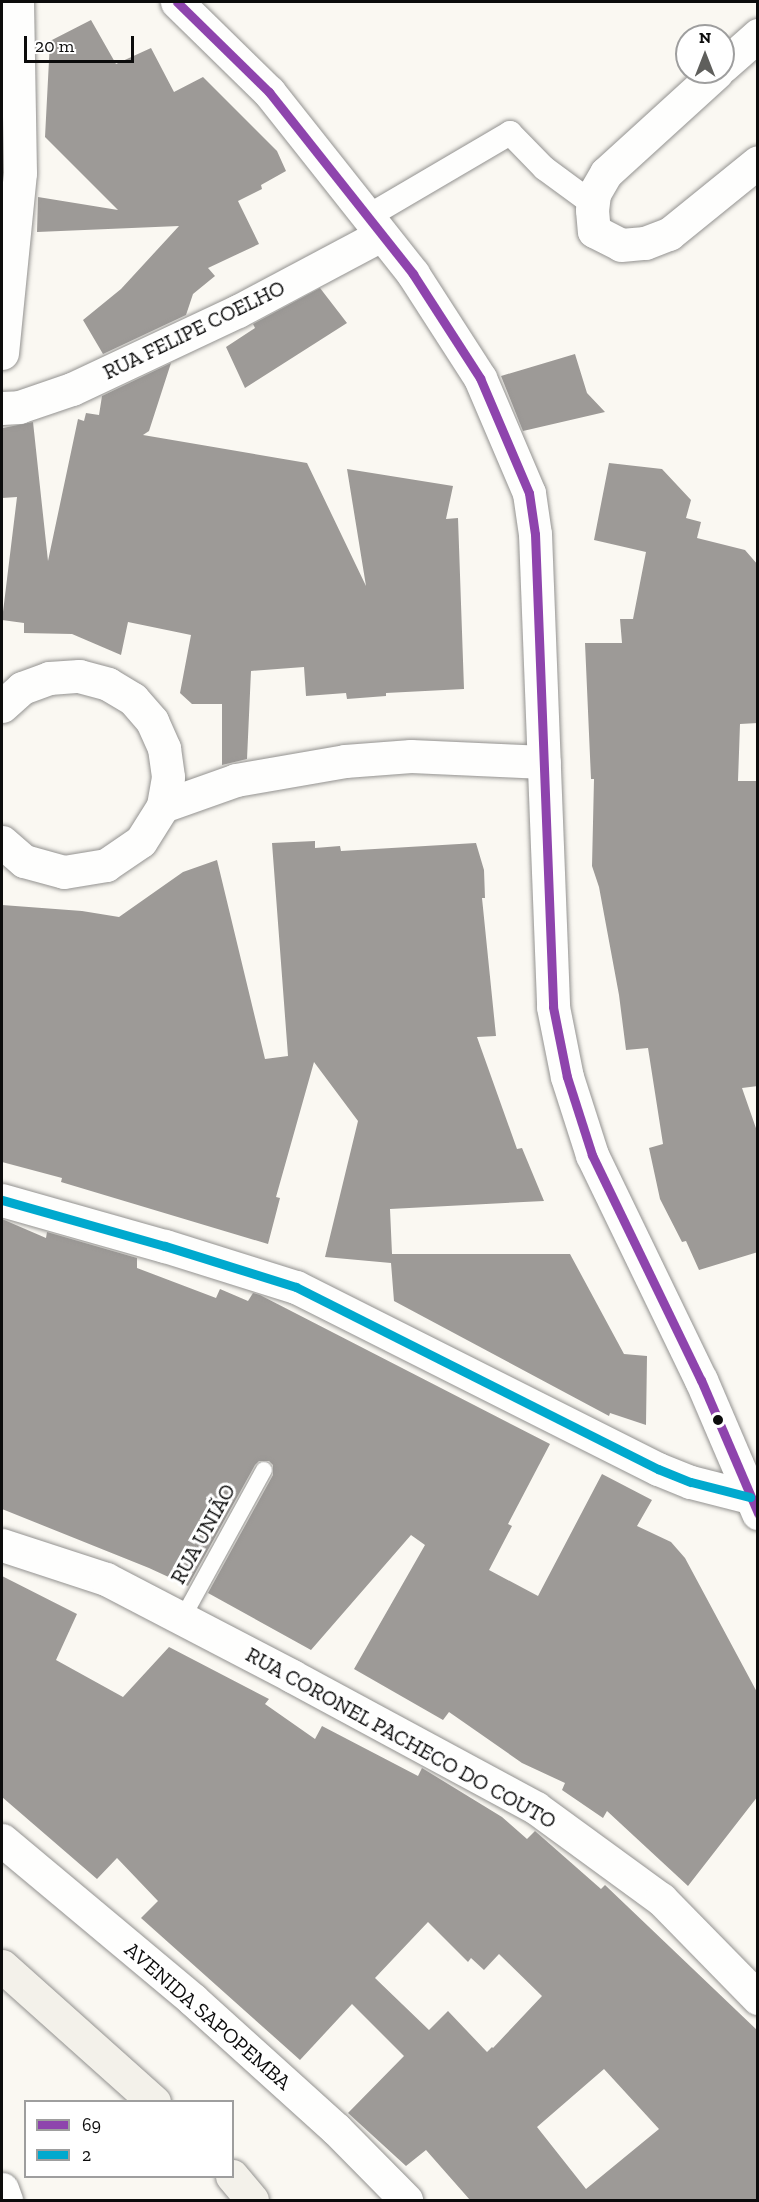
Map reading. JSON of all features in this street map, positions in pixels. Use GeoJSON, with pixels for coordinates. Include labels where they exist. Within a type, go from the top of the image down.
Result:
{"type":"FeatureCollection","features":[{"type":"Feature","properties":{"kind":"main road"},"geometry":{"type":"LineString","coordinates":[[5,1978],[152,2100]]}},
{"type":"Feature","properties":{"kind":"main road"},"geometry":{"type":"LineString","coordinates":[[234,2178],[252,2200]]}},
{"type":"Feature","properties":{"kind":"street"},"geometry":{"type":"LineString","coordinates":[[2,353],[20,173],[17,2]]}},
{"type":"Feature","properties":{"kind":"street"},"geometry":{"type":"LineString","coordinates":[[177,2],[269,92],[412,274],[480,378],[529,493],[535,534],[553,1007],[567,1077],[592,1155],[701,1380],[754,1505]]}},
{"type":"Feature","properties":{"kind":"street"},"geometry":{"type":"LineString","coordinates":[[735,55],[758,35]]}},
{"type":"Feature","properties":{"kind":"street"},"geometry":{"type":"LineString","coordinates":[[704,84],[606,173],[594,194],[594,231],[621,245],[645,243],[669,234],[693,218],[758,162]]}},
{"type":"Feature","properties":{"kind":"street"},"geometry":{"type":"LineString","coordinates":[[374,226],[510,133],[544,168],[593,204]]}},
{"type":"Feature","properties":{"kind":"street","name":"RUA FELIPE COELHO"},"geometry":{"type":"LineString","coordinates":[[2,408],[19,407],[82,384],[238,311],[374,226]]}},
{"type":"Feature","properties":{"kind":"street"},"geometry":{"type":"LineString","coordinates":[[2,842],[24,861],[64,872],[106,865],[141,841],[163,806],[168,777],[165,748],[152,721],[133,699],[108,684],[79,676],[49,678],[8,690]]}},
{"type":"Feature","properties":{"kind":"street"},"geometry":{"type":"LineString","coordinates":[[163,806],[236,780],[345,761],[411,756],[544,762]]}},
{"type":"Feature","properties":{"kind":"street"},"geometry":{"type":"LineString","coordinates":[[2,1200],[165,1246],[296,1287],[658,1469],[754,1505]]}},
{"type":"Feature","properties":{"kind":"street","name":"RUA CORONEL PACHECO DO COUTO"},"geometry":{"type":"LineString","coordinates":[[2,1545],[106,1580],[536,1808],[661,1899],[758,1998]]}},
{"type":"Feature","properties":{"kind":"street","name":"AVENIDA SAPOPEMBA"},"geometry":{"type":"LineString","coordinates":[[2,1840],[192,1999],[336,2129],[406,2200]]}},
{"type":"Feature","properties":{"kind":"street"},"geometry":{"type":"LineString","coordinates":[[2,2189],[6,2200]]}},
{"type":"Feature","properties":{"kind":"lane","name":"RUA UNIÃO"},"geometry":{"type":"LineString","coordinates":[[182,1619],[264,1470]]}},
{"type":"Feature","properties":{"kind":"building"},"geometry":{"type":"Polygon","coordinates":[[[91,20],[116,64],[151,48],[174,92],[203,77],[277,151],[286,171],[261,185],[262,189],[238,201],[259,244],[208,268],[215,276],[193,294],[186,315],[103,354],[83,320],[121,289],[179,226],[37,232],[38,197],[118,210],[45,137],[50,41],[91,20]]]}},
{"type":"Feature","properties":{"kind":"building"},"geometry":{"type":"Polygon","coordinates":[[[320,288],[347,323],[245,388],[226,347],[255,328],[253,324],[320,288]]]}},
{"type":"Feature","properties":{"kind":"building"},"geometry":{"type":"Polygon","coordinates":[[[575,354],[587,393],[605,412],[523,431],[501,376],[575,354]]]}},
{"type":"Feature","properties":{"kind":"building"},"geometry":{"type":"Polygon","coordinates":[[[171,363],[149,431],[143,435],[307,463],[366,586],[347,469],[453,486],[446,519],[458,518],[464,689],[386,693],[386,696],[347,699],[346,693],[306,696],[304,667],[251,671],[247,759],[222,765],[222,704],[192,704],[180,693],[191,635],[128,622],[121,655],[72,634],[24,633],[24,623],[2,620],[17,497],[2,498],[3,428],[33,422],[48,561],[78,419],[84,421],[86,413],[99,415],[102,396],[171,363]]]}},
{"type":"Feature","properties":{"kind":"building"},"geometry":{"type":"Polygon","coordinates":[[[609,463],[662,469],[691,500],[686,518],[701,522],[697,538],[745,550],[758,565],[758,723],[740,724],[738,781],[758,781],[758,1086],[742,1088],[758,1134],[758,1252],[699,1270],[686,1241],[682,1242],[660,1199],[649,1148],[663,1144],[648,1048],[626,1050],[619,995],[599,887],[592,866],[594,779],[591,779],[585,643],[622,643],[620,619],[633,619],[646,552],[594,540],[609,463]]]}},
{"type":"Feature","properties":{"kind":"building"},"geometry":{"type":"Polygon","coordinates":[[[315,841],[315,848],[340,846],[341,851],[476,843],[484,870],[485,898],[482,898],[496,1036],[477,1037],[517,1149],[522,1148],[544,1201],[390,1209],[392,1254],[570,1254],[624,1354],[647,1356],[646,1425],[610,1413],[609,1416],[394,1301],[391,1263],[325,1257],[358,1121],[314,1062],[276,1197],[280,1198],[268,1244],[61,1182],[62,1178],[2,1162],[2,905],[82,911],[119,917],[183,872],[217,860],[265,1059],[288,1056],[272,843],[315,841]]]}},
{"type":"Feature","properties":{"kind":"building"},"geometry":{"type":"Polygon","coordinates":[[[2,1219],[46,1238],[47,1232],[137,1258],[137,1268],[216,1298],[220,1289],[248,1301],[253,1293],[260,1295],[550,1444],[508,1524],[512,1526],[489,1570],[538,1596],[602,1474],[652,1500],[637,1526],[671,1542],[685,1558],[758,1694],[758,1796],[688,1886],[607,1811],[603,1818],[562,1790],[565,1783],[522,1763],[449,1712],[443,1720],[354,1669],[425,1545],[411,1535],[311,1650],[208,1593],[273,1475],[273,1465],[269,1461],[259,1461],[255,1465],[188,1586],[2,1509],[2,1219]]]}},
{"type":"Feature","properties":{"kind":"building"},"geometry":{"type":"Polygon","coordinates":[[[2,1576],[77,1614],[56,1660],[123,1697],[169,1647],[269,1699],[265,1704],[315,1739],[322,1726],[418,1776],[422,1768],[502,1817],[527,1839],[535,1831],[601,1889],[605,1885],[758,2031],[758,2200],[470,2200],[426,2150],[406,2166],[348,2113],[404,2056],[352,2004],[300,2060],[141,1918],[158,1901],[117,1858],[97,1879],[2,1797],[2,1576]],[[428,1922],[375,1978],[429,2030],[448,2011],[487,2052],[542,1996],[499,1954],[484,1970],[471,1958],[468,1962],[428,1922]],[[604,2069],[537,2127],[586,2189],[659,2129],[604,2069]]]}},
{"type":"Feature","properties":{"kind":"transit line","name":"69"},"geometry":{"type":"LineString","coordinates":[[177,2],[269,92],[413,274],[480,378],[529,493],[535,534],[553,1007],[567,1077],[592,1155],[701,1380],[758,1513]]}},
{"type":"Feature","properties":{"kind":"transit line","name":"2"},"geometry":{"type":"LineString","coordinates":[[2,1200],[165,1246],[296,1287],[658,1469],[691,1482],[750,1497]]}}]}
